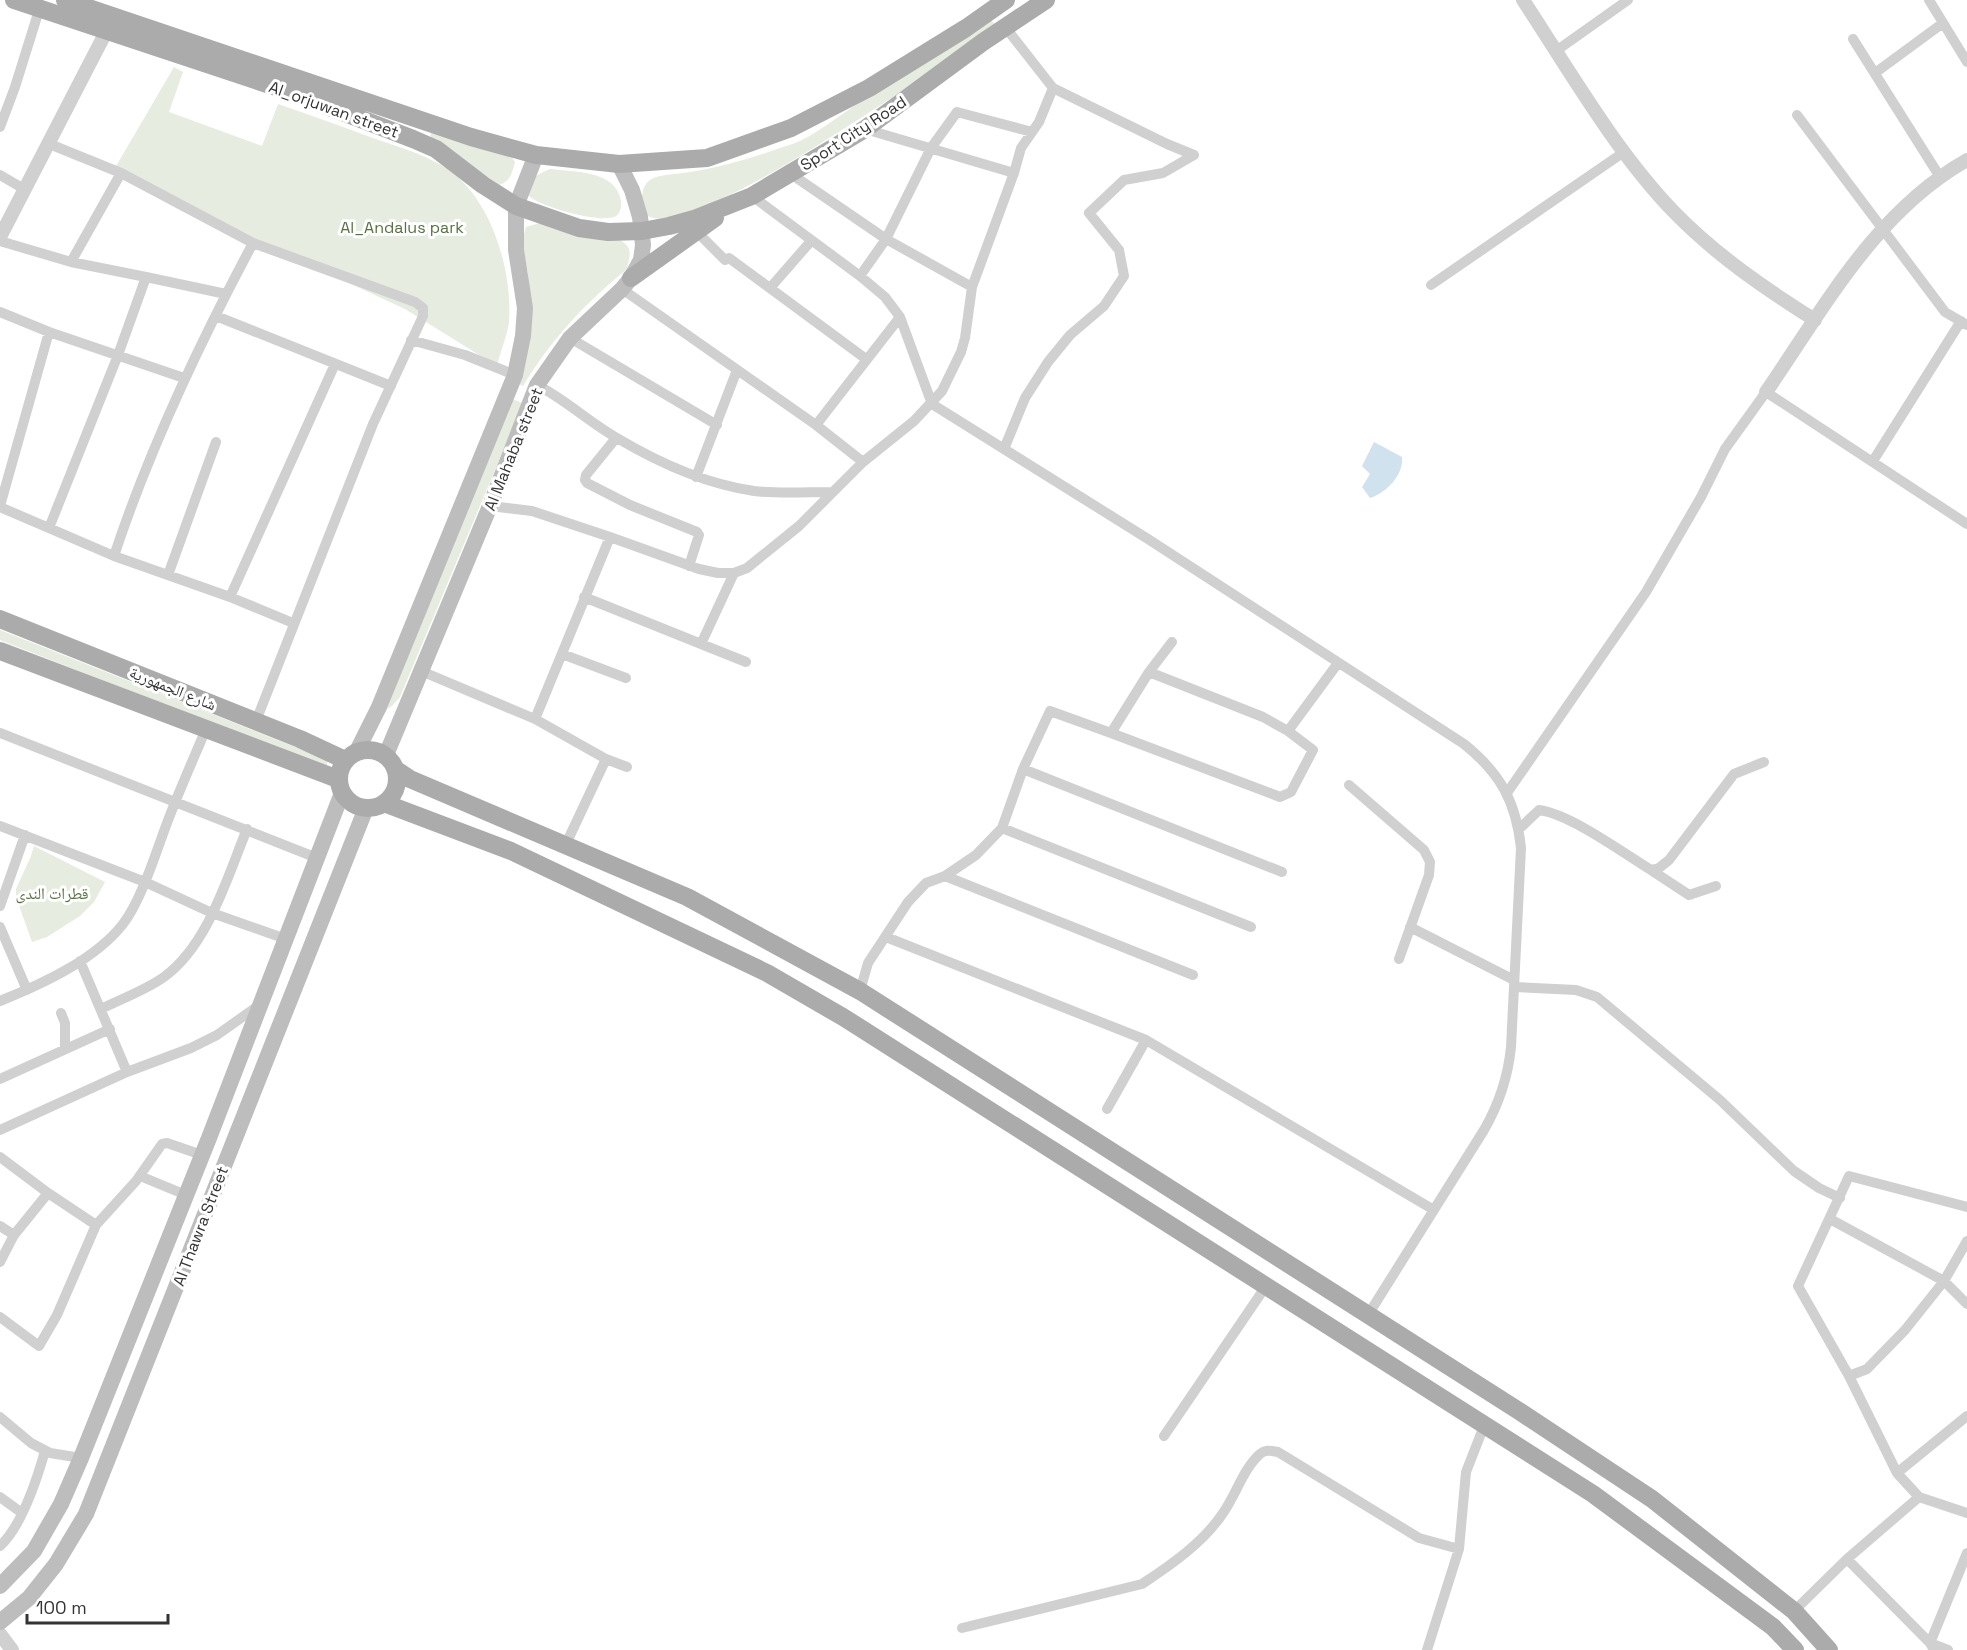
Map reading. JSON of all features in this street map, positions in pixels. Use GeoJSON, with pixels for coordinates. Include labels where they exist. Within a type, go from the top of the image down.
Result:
{"type":"FeatureCollection","features":[{"type":"Feature","properties":{"kind":"main road","name":"Al_orjuwan street"},"geometry":{"type":"LineString","coordinates":[[14,0],[288,91],[421,142],[436,149],[516,207],[579,228],[608,232],[642,231]]}},
{"type":"Feature","properties":{"kind":"main road","name":"Al_orjuwan street"},"geometry":{"type":"LineString","coordinates":[[64,0],[471,137],[536,155],[619,164]]}},
{"type":"Feature","properties":{"kind":"main road","name":"Sport City Road"},"geometry":{"type":"LineString","coordinates":[[619,164],[707,158],[791,128],[868,88],[1006,0]]}},
{"type":"Feature","properties":{"kind":"main road","name":"Sport City Road"},"geometry":{"type":"LineString","coordinates":[[642,231],[694,219],[752,196],[791,174],[865,129],[1046,0]]}},
{"type":"Feature","properties":{"kind":"main road","name":"Al Mahaba street"},"geometry":{"type":"LineString","coordinates":[[351,756],[379,707],[515,375],[523,336],[525,308],[516,250],[516,207],[536,155]]}},
{"type":"Feature","properties":{"kind":"main road","name":"Al Mahaba street"},"geometry":{"type":"LineString","coordinates":[[391,762],[402,717],[490,506],[537,385],[570,338],[626,283],[640,260],[643,245],[642,231],[632,189],[619,164]]}},
{"type":"Feature","properties":{"kind":"main road"},"geometry":{"type":"LineString","coordinates":[[626,283],[733,204]]}},
{"type":"Feature","properties":{"kind":"main road"},"geometry":{"type":"LineString","coordinates":[[509,393],[518,394],[530,402]]}},
{"type":"Feature","properties":{"kind":"main road","name":"شارع الجمهورية"},"geometry":{"type":"LineString","coordinates":[[0,619],[256,722],[351,756]]}},
{"type":"Feature","properties":{"kind":"main road","name":"شارع الجمهورية"},"geometry":{"type":"LineString","coordinates":[[0,651],[206,729],[340,786]]}},
{"type":"Feature","properties":{"kind":"main road"},"geometry":{"type":"LineString","coordinates":[[379,707],[391,717],[402,717]]}},
{"type":"Feature","properties":{"kind":"main road"},"geometry":{"type":"LineString","coordinates":[[391,762],[397,778],[396,788],[384,803],[366,808],[348,801],[340,786],[339,772],[351,756],[371,749],[391,762],[410,779],[687,897],[860,990],[1652,1499],[1794,1611],[1829,1650]]}},
{"type":"Feature","properties":{"kind":"main road","name":"Al Thawra Street"},"geometry":{"type":"LineString","coordinates":[[2,1581],[34,1551],[61,1504],[81,1458],[286,939],[317,858],[340,786]]}},
{"type":"Feature","properties":{"kind":"main road"},"geometry":{"type":"LineString","coordinates":[[443,825],[439,809],[445,802],[490,813]]}},
{"type":"Feature","properties":{"kind":"main road"},"geometry":{"type":"LineString","coordinates":[[384,803],[511,851],[767,973],[843,1017],[1593,1494],[1773,1627],[1795,1650]]}},
{"type":"Feature","properties":{"kind":"main road","name":"Al Thawra Street"},"geometry":{"type":"LineString","coordinates":[[0,1622],[29,1598],[56,1563],[86,1514],[366,808]]}},
{"type":"Feature","properties":{"kind":"main road"},"geometry":{"type":"LineString","coordinates":[[767,973],[780,948]]}},
{"type":"Feature","properties":{"kind":"main road"},"geometry":{"type":"LineString","coordinates":[[209,1138],[219,1144],[231,1145]]}},
{"type":"Feature","properties":{"kind":"main road"},"geometry":{"type":"LineString","coordinates":[[194,1175],[206,1175],[217,1182]]}},
{"type":"Feature","properties":{"kind":"main road"},"geometry":{"type":"LineString","coordinates":[[1593,1494],[1599,1478],[1610,1471]]}},
{"type":"Feature","properties":{"kind":"street"},"geometry":{"type":"LineString","coordinates":[[1523,0],[1624,152],[1657,193],[1712,247],[1752,279],[1815,320]]}},
{"type":"Feature","properties":{"kind":"street"},"geometry":{"type":"LineString","coordinates":[[1556,51],[1628,0]]}},
{"type":"Feature","properties":{"kind":"street"},"geometry":{"type":"LineString","coordinates":[[1929,0],[1967,62]]}},
{"type":"Feature","properties":{"kind":"street"},"geometry":{"type":"LineString","coordinates":[[0,127],[40,8]]}},
{"type":"Feature","properties":{"kind":"street"},"geometry":{"type":"LineString","coordinates":[[1875,73],[1943,22]]}},
{"type":"Feature","properties":{"kind":"street"},"geometry":{"type":"LineString","coordinates":[[1004,449],[1025,398],[1048,362],[1070,335],[1104,306],[1124,276],[1119,250],[1089,213],[1124,180],[1163,173],[1194,155],[1053,88],[1006,27]]}},
{"type":"Feature","properties":{"kind":"street"},"geometry":{"type":"LineString","coordinates":[[106,30],[0,239],[71,262],[226,294]]}},
{"type":"Feature","properties":{"kind":"street"},"geometry":{"type":"LineString","coordinates":[[1853,39],[1940,177]]}},
{"type":"Feature","properties":{"kind":"street"},"geometry":{"type":"LineString","coordinates":[[490,506],[532,511],[689,566],[718,573],[734,573],[747,568],[799,525],[863,462],[915,421],[932,404],[950,378],[965,338],[972,287],[1021,148],[1042,116],[1053,88]]}},
{"type":"Feature","properties":{"kind":"street"},"geometry":{"type":"LineString","coordinates":[[861,276],[886,239],[931,148],[957,112],[1032,132]]}},
{"type":"Feature","properties":{"kind":"street"},"geometry":{"type":"LineString","coordinates":[[1797,116],[1945,312],[1964,323],[1873,461]]}},
{"type":"Feature","properties":{"kind":"street"},"geometry":{"type":"LineString","coordinates":[[865,129],[1014,173]]}},
{"type":"Feature","properties":{"kind":"street"},"geometry":{"type":"LineString","coordinates":[[47,143],[121,173],[253,243],[415,302],[423,308],[423,316],[373,424],[256,722]]}},
{"type":"Feature","properties":{"kind":"street"},"geometry":{"type":"LineString","coordinates":[[1431,285],[1624,152]]}},
{"type":"Feature","properties":{"kind":"street"},"geometry":{"type":"LineString","coordinates":[[1507,793],[1646,592],[1701,497],[1725,449],[1815,320],[1882,228],[1913,198],[1967,160]]}},
{"type":"Feature","properties":{"kind":"street"},"geometry":{"type":"LineString","coordinates":[[71,262],[121,173]]}},
{"type":"Feature","properties":{"kind":"street"},"geometry":{"type":"LineString","coordinates":[[791,174],[886,239],[972,287]]}},
{"type":"Feature","properties":{"kind":"street"},"geometry":{"type":"LineString","coordinates":[[0,175],[24,189]]}},
{"type":"Feature","properties":{"kind":"street"},"geometry":{"type":"LineString","coordinates":[[752,196],[861,276],[885,297],[900,317],[932,404],[1148,539],[1464,744],[1489,766],[1507,793],[1519,829],[1521,863],[1510,1060],[1503,1090],[1484,1131],[1368,1315]]}},
{"type":"Feature","properties":{"kind":"street"},"geometry":{"type":"LineString","coordinates":[[696,232],[725,260],[729,258],[866,359]]}},
{"type":"Feature","properties":{"kind":"street"},"geometry":{"type":"LineString","coordinates":[[770,288],[811,241]]}},
{"type":"Feature","properties":{"kind":"street"},"geometry":{"type":"LineString","coordinates":[[114,556],[134,497],[184,378],[253,243]]}},
{"type":"Feature","properties":{"kind":"street"},"geometry":{"type":"LineString","coordinates":[[49,528],[118,355],[146,277]]}},
{"type":"Feature","properties":{"kind":"street"},"geometry":{"type":"LineString","coordinates":[[626,283],[737,370],[816,425],[863,462]]}},
{"type":"Feature","properties":{"kind":"street"},"geometry":{"type":"LineString","coordinates":[[0,312],[49,332],[184,378]]}},
{"type":"Feature","properties":{"kind":"street"},"geometry":{"type":"LineString","coordinates":[[216,316],[391,386]]}},
{"type":"Feature","properties":{"kind":"street"},"geometry":{"type":"LineString","coordinates":[[816,425],[900,317]]}},
{"type":"Feature","properties":{"kind":"street"},"geometry":{"type":"LineString","coordinates":[[49,332],[0,507],[114,556],[230,597],[293,623]]}},
{"type":"Feature","properties":{"kind":"street"},"geometry":{"type":"LineString","coordinates":[[570,338],[717,425]]}},
{"type":"Feature","properties":{"kind":"street"},"geometry":{"type":"LineString","coordinates":[[411,340],[454,352],[515,375]]}},
{"type":"Feature","properties":{"kind":"street"},"geometry":{"type":"LineString","coordinates":[[230,597],[335,364]]}},
{"type":"Feature","properties":{"kind":"street"},"geometry":{"type":"LineString","coordinates":[[696,477],[737,370]]}},
{"type":"Feature","properties":{"kind":"street"},"geometry":{"type":"LineString","coordinates":[[537,385],[558,396],[616,438],[696,477],[754,491],[832,492]]}},
{"type":"Feature","properties":{"kind":"street"},"geometry":{"type":"LineString","coordinates":[[1766,393],[1967,524]]}},
{"type":"Feature","properties":{"kind":"street"},"geometry":{"type":"LineString","coordinates":[[616,438],[585,480],[630,505],[697,531],[699,536],[689,566]]}},
{"type":"Feature","properties":{"kind":"street"},"geometry":{"type":"LineString","coordinates":[[168,575],[216,442]]}},
{"type":"Feature","properties":{"kind":"street"},"geometry":{"type":"LineString","coordinates":[[535,719],[610,537]]}},
{"type":"Feature","properties":{"kind":"street"},"geometry":{"type":"LineString","coordinates":[[701,645],[734,573]]}},
{"type":"Feature","properties":{"kind":"street"},"geometry":{"type":"LineString","coordinates":[[584,597],[746,662]]}},
{"type":"Feature","properties":{"kind":"street"},"geometry":{"type":"LineString","coordinates":[[1111,733],[1149,672],[1172,642]]}},
{"type":"Feature","properties":{"kind":"street"},"geometry":{"type":"LineString","coordinates":[[562,654],[626,678]]}},
{"type":"Feature","properties":{"kind":"street"},"geometry":{"type":"LineString","coordinates":[[1288,731],[1338,663]]}},
{"type":"Feature","properties":{"kind":"street"},"geometry":{"type":"LineString","coordinates":[[421,671],[535,719],[606,759],[627,767]]}},
{"type":"Feature","properties":{"kind":"street"},"geometry":{"type":"LineString","coordinates":[[860,990],[868,963],[908,902],[926,883],[945,876],[976,855],[1002,828],[1023,769],[1050,711],[1281,797],[1291,792],[1313,750],[1288,731],[1263,717],[1149,672]]}},
{"type":"Feature","properties":{"kind":"street"},"geometry":{"type":"LineString","coordinates":[[0,1001],[27,990],[80,961],[101,947],[124,923],[145,882],[175,801],[206,729]]}},
{"type":"Feature","properties":{"kind":"street"},"geometry":{"type":"LineString","coordinates":[[0,733],[317,858]]}},
{"type":"Feature","properties":{"kind":"street"},"geometry":{"type":"LineString","coordinates":[[565,846],[606,759]]}},
{"type":"Feature","properties":{"kind":"street"},"geometry":{"type":"LineString","coordinates":[[1651,870],[1659,868],[1669,860],[1734,774],[1764,762]]}},
{"type":"Feature","properties":{"kind":"street"},"geometry":{"type":"LineString","coordinates":[[1023,769],[1282,872]]}},
{"type":"Feature","properties":{"kind":"street"},"geometry":{"type":"LineString","coordinates":[[1349,785],[1424,850],[1429,857],[1430,871],[1400,959]]}},
{"type":"Feature","properties":{"kind":"street"},"geometry":{"type":"LineString","coordinates":[[1519,829],[1539,810],[1549,811],[1569,820],[1689,895],[1716,886]]}},
{"type":"Feature","properties":{"kind":"street"},"geometry":{"type":"LineString","coordinates":[[0,826],[145,882],[212,913],[286,939]]}},
{"type":"Feature","properties":{"kind":"street"},"geometry":{"type":"LineString","coordinates":[[1002,828],[1251,927]]}},
{"type":"Feature","properties":{"kind":"street"},"geometry":{"type":"LineString","coordinates":[[101,1009],[163,978],[189,954],[212,913],[247,829]]}},
{"type":"Feature","properties":{"kind":"street"},"geometry":{"type":"LineString","coordinates":[[0,906],[25,835]]}},
{"type":"Feature","properties":{"kind":"street"},"geometry":{"type":"LineString","coordinates":[[945,876],[1193,975]]}},
{"type":"Feature","properties":{"kind":"street"},"geometry":{"type":"LineString","coordinates":[[0,927],[27,990]]}},
{"type":"Feature","properties":{"kind":"street"},"geometry":{"type":"LineString","coordinates":[[1410,927],[1514,983],[1576,990],[1597,997],[1720,1100],[1794,1171],[1819,1188],[1840,1198]]}},
{"type":"Feature","properties":{"kind":"street"},"geometry":{"type":"LineString","coordinates":[[886,937],[1146,1040],[1434,1210]]}},
{"type":"Feature","properties":{"kind":"street"},"geometry":{"type":"LineString","coordinates":[[80,961],[127,1072]]}},
{"type":"Feature","properties":{"kind":"street"},"geometry":{"type":"LineString","coordinates":[[0,1130],[127,1072],[192,1048],[217,1035],[260,1004]]}},
{"type":"Feature","properties":{"kind":"street"},"geometry":{"type":"LineString","coordinates":[[61,1013],[65,1023],[65,1050]]}},
{"type":"Feature","properties":{"kind":"street"},"geometry":{"type":"LineString","coordinates":[[0,1078],[110,1029]]}},
{"type":"Feature","properties":{"kind":"street"},"geometry":{"type":"LineString","coordinates":[[1107,1109],[1146,1040]]}},
{"type":"Feature","properties":{"kind":"street"},"geometry":{"type":"LineString","coordinates":[[0,1317],[39,1346],[57,1315],[96,1225],[140,1176],[162,1144],[167,1143],[202,1155]]}},
{"type":"Feature","properties":{"kind":"street"},"geometry":{"type":"LineString","coordinates":[[0,1157],[96,1225]]}},
{"type":"Feature","properties":{"kind":"street"},"geometry":{"type":"LineString","coordinates":[[140,1176],[186,1195]]}},
{"type":"Feature","properties":{"kind":"street"},"geometry":{"type":"LineString","coordinates":[[1967,1207],[1849,1176],[1798,1286],[1849,1376],[1897,1473],[1919,1497],[1967,1514]]}},
{"type":"Feature","properties":{"kind":"street"},"geometry":{"type":"LineString","coordinates":[[0,1262],[14,1235],[48,1193]]}},
{"type":"Feature","properties":{"kind":"street"},"geometry":{"type":"LineString","coordinates":[[1830,1219],[1944,1281],[1967,1304]]}},
{"type":"Feature","properties":{"kind":"street"},"geometry":{"type":"LineString","coordinates":[[0,1226],[14,1235]]}},
{"type":"Feature","properties":{"kind":"street"},"geometry":{"type":"LineString","coordinates":[[1849,1376],[1867,1369],[1905,1330],[1944,1281],[1967,1241]]}},
{"type":"Feature","properties":{"kind":"street"},"geometry":{"type":"LineString","coordinates":[[1164,1436],[1266,1286]]}},
{"type":"Feature","properties":{"kind":"street"},"geometry":{"type":"LineString","coordinates":[[1897,1473],[1967,1416]]}},
{"type":"Feature","properties":{"kind":"street"},"geometry":{"type":"LineString","coordinates":[[0,1417],[31,1443],[45,1451],[81,1458]]}},
{"type":"Feature","properties":{"kind":"street"},"geometry":{"type":"LineString","coordinates":[[1427,1650],[1459,1549],[1466,1472],[1484,1426]]}},
{"type":"Feature","properties":{"kind":"street"},"geometry":{"type":"LineString","coordinates":[[962,1628],[1142,1584],[1165,1569],[1210,1530],[1223,1514],[1253,1462],[1262,1452],[1269,1450],[1278,1452],[1419,1538],[1459,1549]]}},
{"type":"Feature","properties":{"kind":"street"},"geometry":{"type":"LineString","coordinates":[[0,1545],[35,1486],[45,1451]]}},
{"type":"Feature","properties":{"kind":"street"},"geometry":{"type":"LineString","coordinates":[[0,1497],[21,1513]]}},
{"type":"Feature","properties":{"kind":"street"},"geometry":{"type":"LineString","coordinates":[[1794,1611],[1847,1559],[1919,1497]]}},
{"type":"Feature","properties":{"kind":"street"},"geometry":{"type":"LineString","coordinates":[[1932,1646],[1967,1553]]}},
{"type":"Feature","properties":{"kind":"street"},"geometry":{"type":"LineString","coordinates":[[1847,1559],[1932,1646],[1948,1650]]}},
{"type":"Feature","properties":{"kind":"street"},"geometry":{"type":"LineString","coordinates":[[0,1634],[12,1650]]}},
{"type":"Feature","properties":{"kind":"green space"},"geometry":{"type":"Polygon","coordinates":[[[985,20],[990,20],[995,24],[991,30],[874,110],[764,177],[714,202],[674,217],[648,216],[643,211],[644,187],[651,179],[727,164],[802,140],[985,20]]]}},
{"type":"Feature","properties":{"kind":"green space","name":"Al_Andalus park"},"geometry":{"type":"Polygon","coordinates":[[[174,67],[183,72],[169,112],[262,146],[278,104],[416,153],[441,165],[458,177],[473,194],[485,213],[495,234],[507,279],[509,322],[497,366],[405,309],[269,246],[115,168],[174,67]]]}},
{"type":"Feature","properties":{"kind":"green space"},"geometry":{"type":"Polygon","coordinates":[[[433,129],[511,156],[515,162],[510,176],[499,185],[486,180],[469,163],[430,136],[433,129]]]}},
{"type":"Feature","properties":{"kind":"green space"},"geometry":{"type":"Polygon","coordinates":[[[550,169],[593,174],[611,183],[621,201],[619,213],[607,218],[584,216],[545,205],[529,196],[532,181],[550,169]]]}},
{"type":"Feature","properties":{"kind":"green space"},"geometry":{"type":"Polygon","coordinates":[[[543,222],[616,238],[625,243],[630,256],[627,269],[570,323],[545,353],[523,386],[514,382],[530,313],[528,273],[522,242],[526,227],[543,222]]]}},
{"type":"Feature","properties":{"kind":"green space"},"geometry":{"type":"Polygon","coordinates":[[[509,398],[523,403],[400,697],[387,709],[509,398]]]}},
{"type":"Feature","properties":{"kind":"green space"},"geometry":{"type":"Polygon","coordinates":[[[0,630],[328,760],[326,768],[0,640],[0,630]]]}},
{"type":"Feature","properties":{"kind":"green space","name":"قطرات الندى"},"geometry":{"type":"Polygon","coordinates":[[[34,846],[105,882],[94,902],[80,916],[47,937],[32,942],[16,897],[16,889],[34,846]]]}},
{"type":"Feature","properties":{"kind":"water"},"geometry":{"type":"Polygon","coordinates":[[[1374,442],[1402,457],[1402,464],[1397,477],[1388,488],[1370,498],[1362,487],[1370,474],[1362,466],[1374,442]]]}}]}
